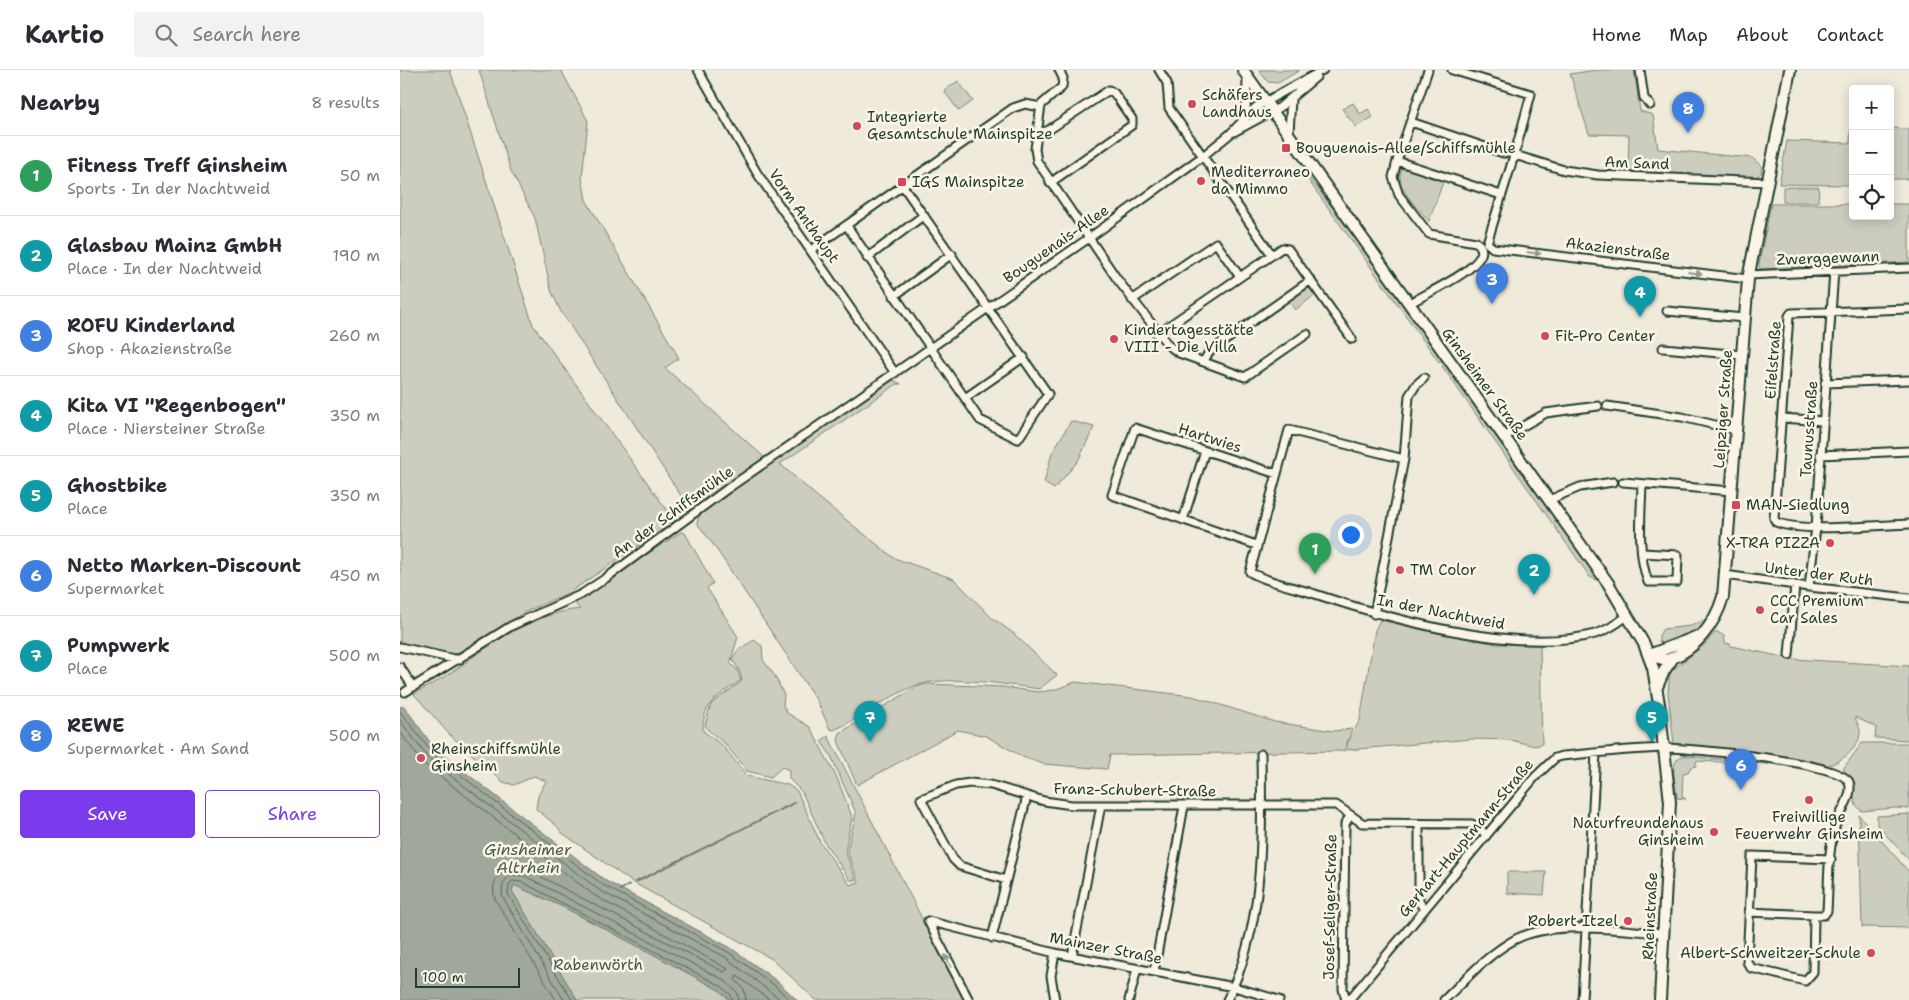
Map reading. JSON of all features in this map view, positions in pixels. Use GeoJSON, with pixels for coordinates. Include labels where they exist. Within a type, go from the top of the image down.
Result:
{"type":"FeatureCollection","features":[{"type":"Feature","properties":{"kind":"main road","name":"Leipziger Straße"},"geometry":{"type":"LineString","coordinates":[[1673,658],[1694,644],[1719,610],[1725,575],[1748,277],[1790,70]]}},
{"type":"Feature","properties":{"kind":"main road","name":"Ginsheimer Straße"},"geometry":{"type":"LineString","coordinates":[[1245,73],[1608,583],[1628,615],[1649,655]]}},
{"type":"Feature","properties":{"kind":"main road"},"geometry":{"type":"LineString","coordinates":[[1649,655],[1702,634]]}},
{"type":"Feature","properties":{"kind":"main road"},"geometry":{"type":"LineString","coordinates":[[1649,655],[1662,660],[1673,658]]}},
{"type":"Feature","properties":{"kind":"main road","name":"Rheinstraße"},"geometry":{"type":"LineString","coordinates":[[1649,655],[1657,687],[1670,802],[1660,1000]]}},
{"type":"Feature","properties":{"kind":"main road"},"geometry":{"type":"LineString","coordinates":[[1657,687],[1664,671],[1673,658]]}},
{"type":"Feature","properties":{"kind":"street","name":"Vorm Anthaupt"},"geometry":{"type":"LineString","coordinates":[[698,70],[757,173],[895,373]]}},
{"type":"Feature","properties":{"kind":"street"},"geometry":{"type":"LineString","coordinates":[[1058,70],[1063,78],[1062,87],[1042,103],[1035,154],[1050,182],[1157,334],[1179,353],[1245,377],[1307,334]]}},
{"type":"Feature","properties":{"kind":"street"},"geometry":{"type":"LineString","coordinates":[[1159,70],[1167,83],[1169,108],[1272,255]]}},
{"type":"Feature","properties":{"kind":"street","name":"Bouguenais-Allee"},"geometry":{"type":"LineString","coordinates":[[1230,134],[1272,112],[1291,99],[1324,70]]}},
{"type":"Feature","properties":{"kind":"street","name":"Bouguenais-Allee"},"geometry":{"type":"LineString","coordinates":[[895,373],[1203,156],[1230,134],[1246,116],[1265,102],[1324,70]]}},
{"type":"Feature","properties":{"kind":"street","name":"Akazienstraße"},"geometry":{"type":"LineString","coordinates":[[1428,70],[1393,177],[1397,190],[1423,229],[1436,236],[1476,242],[1494,248],[1748,277]]}},
{"type":"Feature","properties":{"kind":"street"},"geometry":{"type":"LineString","coordinates":[[1411,122],[1503,153],[1513,153],[1516,150],[1531,94],[1452,70]]}},
{"type":"Feature","properties":{"kind":"street"},"geometry":{"type":"LineString","coordinates":[[1640,70],[1644,98],[1650,105]]}},
{"type":"Feature","properties":{"kind":"street"},"geometry":{"type":"LineString","coordinates":[[1245,73],[1248,94],[1246,116]]}},
{"type":"Feature","properties":{"kind":"street"},"geometry":{"type":"LineString","coordinates":[[1038,132],[1047,131],[1109,90],[1114,93],[1132,119],[1132,125],[1050,182]]}},
{"type":"Feature","properties":{"kind":"street"},"geometry":{"type":"LineString","coordinates":[[1289,136],[1291,99]]}},
{"type":"Feature","properties":{"kind":"street"},"geometry":{"type":"LineString","coordinates":[[811,250],[1013,108],[1024,104],[1041,107]]}},
{"type":"Feature","properties":{"kind":"street","name":"Am Sand"},"geometry":{"type":"LineString","coordinates":[[1501,195],[1512,162],[1515,157],[1520,156],[1564,170],[1598,175],[1768,182]]}},
{"type":"Feature","properties":{"kind":"street"},"geometry":{"type":"LineString","coordinates":[[1397,160],[1501,195],[1482,256],[1476,265],[1409,304]]}},
{"type":"Feature","properties":{"kind":"street"},"geometry":{"type":"LineString","coordinates":[[847,226],[867,258],[980,420],[1018,439],[1048,394],[903,186]]}},
{"type":"Feature","properties":{"kind":"street"},"geometry":{"type":"LineString","coordinates":[[867,258],[924,215]]}},
{"type":"Feature","properties":{"kind":"street"},"geometry":{"type":"LineString","coordinates":[[1132,300],[1216,242],[1240,277]]}},
{"type":"Feature","properties":{"kind":"street"},"geometry":{"type":"LineString","coordinates":[[1157,334],[1286,247],[1352,339]]}},
{"type":"Feature","properties":{"kind":"street"},"geometry":{"type":"LineString","coordinates":[[894,296],[952,254]]}},
{"type":"Feature","properties":{"kind":"street","name":"Zwerggewann"},"geometry":{"type":"LineString","coordinates":[[1748,277],[1909,268]]}},
{"type":"Feature","properties":{"kind":"street","name":"Taunusstraße"},"geometry":{"type":"LineString","coordinates":[[1809,588],[1816,527],[1834,272]]}},
{"type":"Feature","properties":{"kind":"street"},"geometry":{"type":"LineString","coordinates":[[1204,361],[1209,352],[1311,280]]}},
{"type":"Feature","properties":{"kind":"street"},"geometry":{"type":"LineString","coordinates":[[1831,313],[1909,309]]}},
{"type":"Feature","properties":{"kind":"street"},"geometry":{"type":"LineString","coordinates":[[1668,311],[1744,318]]}},
{"type":"Feature","properties":{"kind":"street","name":"Eifelstraße"},"geometry":{"type":"LineString","coordinates":[[1816,527],[1782,525],[1776,522],[1774,518],[1789,316],[1791,313],[1831,313]]}},
{"type":"Feature","properties":{"kind":"street"},"geometry":{"type":"LineString","coordinates":[[1663,348],[1742,355]]}},
{"type":"Feature","properties":{"kind":"street"},"geometry":{"type":"LineString","coordinates":[[964,398],[1024,357]]}},
{"type":"Feature","properties":{"kind":"street","name":"An der Schiffsmühle"},"geometry":{"type":"LineString","coordinates":[[405,692],[511,626],[582,594],[727,489],[895,373]]}},
{"type":"Feature","properties":{"kind":"street"},"geometry":{"type":"LineString","coordinates":[[1374,614],[1404,459],[1409,396],[1416,384],[1424,378]]}},
{"type":"Feature","properties":{"kind":"street"},"geometry":{"type":"LineString","coordinates":[[1826,383],[1909,380]]}},
{"type":"Feature","properties":{"kind":"street"},"geometry":{"type":"LineString","coordinates":[[1504,437],[1546,413],[1598,406]]}},
{"type":"Feature","properties":{"kind":"street"},"geometry":{"type":"LineString","coordinates":[[1606,406],[1682,417],[1736,430]]}},
{"type":"Feature","properties":{"kind":"street","name":"Eifelstraße"},"geometry":{"type":"LineString","coordinates":[[1782,418],[1823,421]]}},
{"type":"Feature","properties":{"kind":"street","name":"Hartwies"},"geometry":{"type":"LineString","coordinates":[[1183,520],[1112,495],[1135,428],[1277,474]]}},
{"type":"Feature","properties":{"kind":"street"},"geometry":{"type":"LineString","coordinates":[[1205,451],[1183,520],[1256,545],[1289,430],[1404,459]]}},
{"type":"Feature","properties":{"kind":"street"},"geometry":{"type":"LineString","coordinates":[[1820,455],[1909,451]]}},
{"type":"Feature","properties":{"kind":"street"},"geometry":{"type":"LineString","coordinates":[[1549,500],[1580,487],[1613,482]]}},
{"type":"Feature","properties":{"kind":"street"},"geometry":{"type":"LineString","coordinates":[[1623,482],[1732,491]]}},
{"type":"Feature","properties":{"kind":"street"},"geometry":{"type":"LineString","coordinates":[[1642,484],[1640,520],[1642,553],[1648,582],[1677,582],[1678,555],[1642,553]]}},
{"type":"Feature","properties":{"kind":"street"},"geometry":{"type":"LineString","coordinates":[[1816,527],[1909,524]]}},
{"type":"Feature","properties":{"kind":"street","name":"In der Nachtweid"},"geometry":{"type":"LineString","coordinates":[[1256,545],[1250,572],[1374,614],[1491,637],[1542,640],[1597,634],[1628,615]]}},
{"type":"Feature","properties":{"kind":"street","name":"Unter der Ruth"},"geometry":{"type":"LineString","coordinates":[[1725,575],[1809,588],[1909,598]]}},
{"type":"Feature","properties":{"kind":"street"},"geometry":{"type":"LineString","coordinates":[[1789,655],[1794,586]]}},
{"type":"Feature","properties":{"kind":"street"},"geometry":{"type":"LineString","coordinates":[[400,647],[459,660]]}},
{"type":"Feature","properties":{"kind":"street"},"geometry":{"type":"LineString","coordinates":[[400,667],[414,687]]}},
{"type":"Feature","properties":{"kind":"street","name":"Gerhart-Hauptmann-Straße"},"geometry":{"type":"LineString","coordinates":[[1348,1000],[1535,777],[1555,758],[1665,748],[1785,760],[1839,772],[1850,782],[1849,795],[1833,835],[1830,859]]}},
{"type":"Feature","properties":{"kind":"street"},"geometry":{"type":"LineString","coordinates":[[1582,1000],[1596,753]]}},
{"type":"Feature","properties":{"kind":"street"},"geometry":{"type":"LineString","coordinates":[[1227,1000],[1234,987],[1254,914],[1258,890],[1262,835],[1261,754]]}},
{"type":"Feature","properties":{"kind":"street","name":"Franz-Schubert-Straße"},"geometry":{"type":"LineString","coordinates":[[1006,880],[960,866],[953,859],[921,798],[956,785],[970,783],[992,785],[1027,796],[1072,805],[1336,805],[1362,823],[1472,824],[1481,829],[1486,836]]}},
{"type":"Feature","properties":{"kind":"street"},"geometry":{"type":"LineString","coordinates":[[992,938],[1027,796]]}},
{"type":"Feature","properties":{"kind":"street"},"geometry":{"type":"LineString","coordinates":[[1072,956],[1101,805]]}},
{"type":"Feature","properties":{"kind":"street"},"geometry":{"type":"LineString","coordinates":[[1154,972],[1184,806]]}},
{"type":"Feature","properties":{"kind":"street","name":"Josef-Seliger-Straße"},"geometry":{"type":"LineString","coordinates":[[1348,1000],[1343,989],[1345,824],[1350,816]]}},
{"type":"Feature","properties":{"kind":"street"},"geometry":{"type":"LineString","coordinates":[[1419,824],[1419,902],[1424,910]]}},
{"type":"Feature","properties":{"kind":"street"},"geometry":{"type":"LineString","coordinates":[[1750,912],[1824,915],[1828,912],[1830,859],[1752,856],[1747,962],[1751,968],[1805,980],[1813,972],[1814,915]]}},
{"type":"Feature","properties":{"kind":"street","name":"Mainzer Straße"},"geometry":{"type":"LineString","coordinates":[[969,1000],[928,921],[1056,953],[1234,987],[1279,1000]]}},
{"type":"Feature","properties":{"kind":"street"},"geometry":{"type":"LineString","coordinates":[[1444,1000],[1481,964],[1513,940],[1535,931],[1559,928],[1664,932]]}},
{"type":"Feature","properties":{"kind":"street"},"geometry":{"type":"LineString","coordinates":[[1055,1000],[1052,976],[1056,953]]}},
{"type":"Feature","properties":{"kind":"street"},"geometry":{"type":"LineString","coordinates":[[1129,1000],[1137,968]]}},
{"type":"Feature","properties":{"kind":"green space"},"geometry":{"type":"Polygon","coordinates":[[[400,70],[450,70],[533,325],[675,521],[570,592],[525,612],[454,655],[400,643],[400,70]]]}},
{"type":"Feature","properties":{"kind":"green space"},"geometry":{"type":"Polygon","coordinates":[[[479,70],[561,70],[588,121],[582,178],[586,200],[679,358],[665,368],[765,458],[728,487],[707,498],[685,502],[560,310],[551,290],[535,218],[511,171],[479,70]]]}},
{"type":"Feature","properties":{"kind":"green space"},"geometry":{"type":"Polygon","coordinates":[[[1259,70],[1300,70],[1278,83],[1268,82],[1259,70]]]}},
{"type":"Feature","properties":{"kind":"green space"},"geometry":{"type":"Polygon","coordinates":[[[1596,70],[1634,70],[1640,111],[1653,115],[1658,149],[1752,158],[1762,166],[1761,173],[1755,178],[1628,172],[1629,135],[1589,134],[1570,74],[1596,70]]]}},
{"type":"Feature","properties":{"kind":"green space"},"geometry":{"type":"Polygon","coordinates":[[[958,81],[973,101],[959,111],[944,91],[958,81]]]}},
{"type":"Feature","properties":{"kind":"green space"},"geometry":{"type":"Polygon","coordinates":[[[1353,103],[1360,114],[1368,109],[1373,117],[1356,127],[1342,109],[1353,103]]]}},
{"type":"Feature","properties":{"kind":"green space"},"geometry":{"type":"Polygon","coordinates":[[[1894,128],[1909,129],[1909,179],[1894,179],[1894,128]]]}},
{"type":"Feature","properties":{"kind":"green space"},"geometry":{"type":"Polygon","coordinates":[[[1787,141],[1849,143],[1849,185],[1779,184],[1787,141]]]}},
{"type":"Feature","properties":{"kind":"green space"},"geometry":{"type":"Polygon","coordinates":[[[1402,167],[1443,182],[1429,221],[1403,189],[1400,174],[1402,167]]]}},
{"type":"Feature","properties":{"kind":"green space"},"geometry":{"type":"Polygon","coordinates":[[[1308,176],[1443,360],[1439,362],[1306,177],[1308,176]]]}},
{"type":"Feature","properties":{"kind":"green space"},"geometry":{"type":"Polygon","coordinates":[[[1783,187],[1819,187],[1818,202],[1783,202],[1783,187]]]}},
{"type":"Feature","properties":{"kind":"green space"},"geometry":{"type":"Polygon","coordinates":[[[1771,204],[1849,204],[1849,220],[1894,220],[1894,204],[1909,204],[1909,262],[1760,269],[1759,264],[1771,204]]]}},
{"type":"Feature","properties":{"kind":"green space"},"geometry":{"type":"Polygon","coordinates":[[[1308,286],[1315,295],[1295,310],[1288,300],[1308,286]]]}},
{"type":"Feature","properties":{"kind":"green space"},"geometry":{"type":"Polygon","coordinates":[[[1446,363],[1601,582],[1590,577],[1442,366],[1446,363]]]}},
{"type":"Feature","properties":{"kind":"green space"},"geometry":{"type":"Polygon","coordinates":[[[893,380],[901,384],[897,384],[780,464],[820,499],[894,558],[954,579],[992,618],[1013,633],[1057,675],[1039,689],[974,681],[925,683],[902,692],[834,730],[830,729],[817,701],[715,547],[697,523],[700,512],[893,380]]]}},
{"type":"Feature","properties":{"kind":"green space"},"geometry":{"type":"Polygon","coordinates":[[[1071,421],[1094,427],[1078,461],[1054,489],[1044,483],[1052,453],[1071,421]]]}},
{"type":"Feature","properties":{"kind":"green space"},"geometry":{"type":"Polygon","coordinates":[[[681,532],[685,533],[713,583],[707,588],[738,637],[730,663],[737,670],[741,680],[719,695],[709,706],[703,721],[703,731],[723,746],[747,776],[788,785],[797,791],[820,842],[850,885],[859,882],[847,851],[856,813],[831,756],[821,741],[828,736],[964,1000],[816,1000],[772,959],[632,882],[561,832],[558,827],[536,809],[538,796],[546,781],[534,776],[514,785],[503,782],[449,734],[414,694],[518,629],[548,616],[580,609],[576,605],[577,600],[681,532]]]}},
{"type":"Feature","properties":{"kind":"green space"},"geometry":{"type":"Polygon","coordinates":[[[1380,620],[1496,644],[1540,645],[1542,744],[1535,746],[1511,740],[1471,739],[1347,750],[1347,744],[1360,720],[1375,630],[1380,620]]]}},
{"type":"Feature","properties":{"kind":"green space"},"geometry":{"type":"Polygon","coordinates":[[[1704,620],[1706,623],[1686,637],[1662,644],[1659,641],[1659,635],[1663,629],[1691,626],[1704,620]]]}},
{"type":"Feature","properties":{"kind":"green space"},"geometry":{"type":"Polygon","coordinates":[[[1716,631],[1724,636],[1725,643],[1731,646],[1792,659],[1909,666],[1909,740],[1875,738],[1876,727],[1855,717],[1860,731],[1854,748],[1845,757],[1829,765],[1792,757],[1674,744],[1668,693],[1670,672],[1704,645],[1716,631]]]}},
{"type":"Feature","properties":{"kind":"green space"},"geometry":{"type":"Polygon","coordinates":[[[754,640],[762,646],[763,660],[775,676],[784,695],[783,706],[787,713],[810,727],[837,778],[852,817],[845,851],[856,880],[850,880],[825,843],[802,792],[789,779],[789,770],[782,767],[771,777],[747,771],[725,744],[707,729],[705,725],[711,704],[742,681],[740,672],[732,659],[738,650],[754,640]]]}},
{"type":"Feature","properties":{"kind":"green space"},"geometry":{"type":"Polygon","coordinates":[[[1075,682],[1192,696],[1275,722],[1333,731],[1352,729],[1344,751],[1110,755],[1107,769],[1043,764],[1023,757],[986,736],[958,730],[857,785],[838,741],[840,733],[916,687],[926,684],[1003,687],[1038,692],[1054,690],[1075,682]]]}},
{"type":"Feature","properties":{"kind":"green space"},"geometry":{"type":"Polygon","coordinates":[[[1862,743],[1909,743],[1909,809],[1895,808],[1862,811],[1856,806],[1851,782],[1843,769],[1862,743]]]}},
{"type":"Feature","properties":{"kind":"green space"},"geometry":{"type":"Polygon","coordinates":[[[1682,756],[1769,764],[1696,761],[1696,766],[1683,773],[1682,797],[1686,799],[1677,798],[1674,775],[1677,759],[1682,756]]]}},
{"type":"Feature","properties":{"kind":"green space"},"geometry":{"type":"Polygon","coordinates":[[[1909,814],[1909,860],[1877,825],[1877,816],[1909,814]]]}},
{"type":"Feature","properties":{"kind":"green space"},"geometry":{"type":"Polygon","coordinates":[[[1859,815],[1909,872],[1909,928],[1862,927],[1859,815]]]}},
{"type":"Feature","properties":{"kind":"green space"},"geometry":{"type":"Polygon","coordinates":[[[1507,872],[1546,872],[1544,895],[1507,893],[1507,872]]]}},
{"type":"Feature","properties":{"kind":"green space","name":"Rabenwörth"},"geometry":{"type":"Polygon","coordinates":[[[514,885],[563,907],[651,953],[719,990],[730,1000],[577,1000],[512,891],[514,885]]]}},
{"type":"Feature","properties":{"kind":"water","name":"Ginsheimer Altrhein"},"geometry":{"type":"Polygon","coordinates":[[[404,706],[435,749],[606,881],[731,948],[777,981],[797,1000],[730,1000],[719,990],[651,953],[563,907],[514,885],[512,891],[577,1000],[400,1000],[400,707],[404,706]]]}},
{"type":"Feature","properties":{"kind":"waterway"},"geometry":{"type":"LineString","coordinates":[[636,882],[794,803]]}},
{"type":"Feature","properties":{"kind":"waterway"},"geometry":{"type":"LineString","coordinates":[[620,890],[629,885]]}},
{"type":"Feature","properties":{"kind":"place","name":"Schäfers Landhaus"},"geometry":{"type":"Point","coordinates":[1192,104]}},
{"type":"Feature","properties":{"kind":"place","name":"Integrierte Gesamtschule Mainspitze"},"geometry":{"type":"Point","coordinates":[857,126]}},
{"type":"Feature","properties":{"kind":"place","name":"REWE"},"geometry":{"type":"Point","coordinates":[1688,133]}},
{"type":"Feature","properties":{"kind":"place","name":"Bouguenais-Allee/Schiffsmühle"},"geometry":{"type":"Point","coordinates":[1286,148]}},
{"type":"Feature","properties":{"kind":"place","name":"Mediterraneo da Mimmo"},"geometry":{"type":"Point","coordinates":[1201,181]}},
{"type":"Feature","properties":{"kind":"place","name":"IGS Mainspitze"},"geometry":{"type":"Point","coordinates":[902,182]}},
{"type":"Feature","properties":{"kind":"place","name":"ROFU Kinderland"},"geometry":{"type":"Point","coordinates":[1492,304]}},
{"type":"Feature","properties":{"kind":"place","name":"Kita VI \"Regenbogen\""},"geometry":{"type":"Point","coordinates":[1640,317]}},
{"type":"Feature","properties":{"kind":"place","name":"Fit-Pro Center"},"geometry":{"type":"Point","coordinates":[1545,336]}},
{"type":"Feature","properties":{"kind":"place","name":"Kindertagesstätte VIII - Die Villa"},"geometry":{"type":"Point","coordinates":[1114,339]}},
{"type":"Feature","properties":{"kind":"place","name":"MAN-Siedlung"},"geometry":{"type":"Point","coordinates":[1736,505]}},
{"type":"Feature","properties":{"kind":"place","name":"X-TRA PIZZA"},"geometry":{"type":"Point","coordinates":[1830,543]}},
{"type":"Feature","properties":{"kind":"place","name":"TM Color"},"geometry":{"type":"Point","coordinates":[1400,570]}},
{"type":"Feature","properties":{"kind":"place","name":"Fitness Treff Ginsheim"},"geometry":{"type":"Point","coordinates":[1315,574]}},
{"type":"Feature","properties":{"kind":"place","name":"Glasbau Mainz GmbH"},"geometry":{"type":"Point","coordinates":[1534,595]}},
{"type":"Feature","properties":{"kind":"place","name":"CCC Premium Car Sales"},"geometry":{"type":"Point","coordinates":[1760,610]}},
{"type":"Feature","properties":{"kind":"place","name":"Pumpwerk"},"geometry":{"type":"Point","coordinates":[870,742]}},
{"type":"Feature","properties":{"kind":"place","name":"Ghostbike"},"geometry":{"type":"Point","coordinates":[1652,742]}},
{"type":"Feature","properties":{"kind":"place","name":"Rheinschiffsmühle Ginsheim"},"geometry":{"type":"Point","coordinates":[421,758]}},
{"type":"Feature","properties":{"kind":"place","name":"Netto Marken-Discount"},"geometry":{"type":"Point","coordinates":[1741,790]}},
{"type":"Feature","properties":{"kind":"place","name":"Freiwillige Feuerwehr Ginsheim"},"geometry":{"type":"Point","coordinates":[1809,800]}},
{"type":"Feature","properties":{"kind":"place","name":"Naturfreundehaus Ginsheim"},"geometry":{"type":"Point","coordinates":[1714,832]}},
{"type":"Feature","properties":{"kind":"place","name":"Robert Itzel"},"geometry":{"type":"Point","coordinates":[1628,921]}},
{"type":"Feature","properties":{"kind":"place","name":"Albert-Schweitzer-Schule"},"geometry":{"type":"Point","coordinates":[1871,953]}}]}
